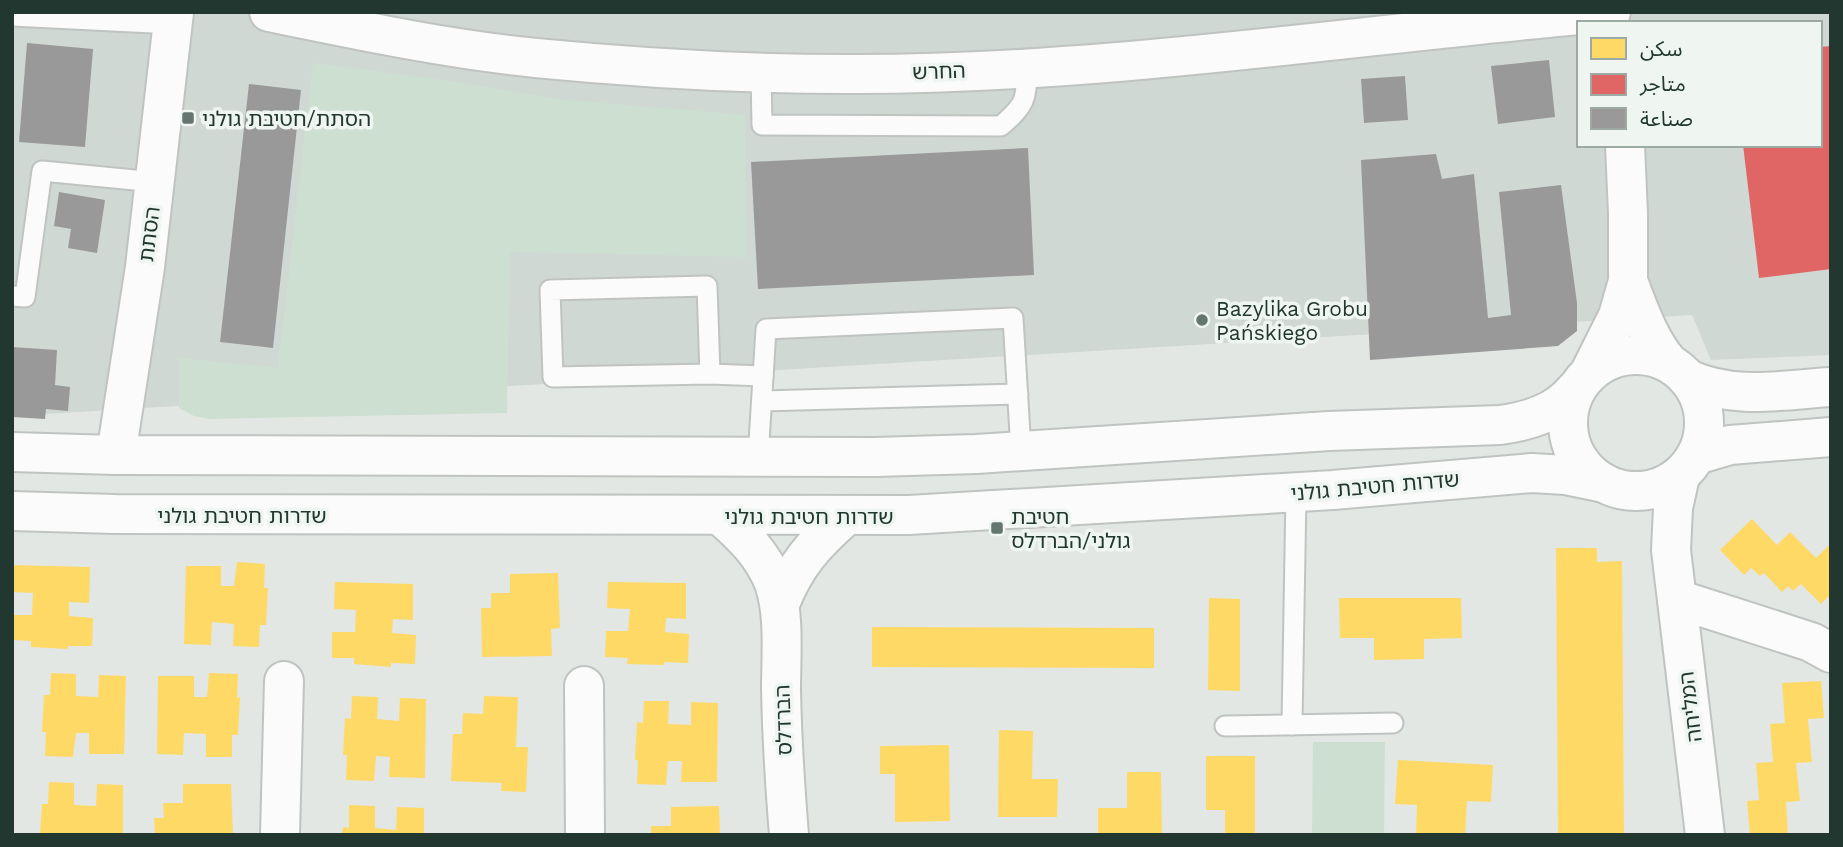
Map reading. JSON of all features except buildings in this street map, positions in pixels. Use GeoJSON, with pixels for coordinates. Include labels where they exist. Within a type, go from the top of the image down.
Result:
{"type":"FeatureCollection","features":[{"type":"Feature","properties":{"kind":"street","name":"החרש"},"geometry":{"type":"LineString","coordinates":[[269,12],[363,32],[533,57],[693,71],[849,74],[1027,67],[1160,57],[1612,12]]}},
{"type":"Feature","properties":{"kind":"street","name":"הסתת"},"geometry":{"type":"LineString","coordinates":[[116,455],[145,267],[173,18]]}},
{"type":"Feature","properties":{"kind":"street"},"geometry":{"type":"LineString","coordinates":[[1625,147],[1628,281],[1618,316],[1567,415],[1570,443],[1583,467],[1610,486],[1629,491],[1649,490],[1669,483],[1688,465],[1701,443],[1704,416],[1696,390],[1656,348],[1628,281]]}},
{"type":"Feature","properties":{"kind":"street"},"geometry":{"type":"LineString","coordinates":[[12,452],[116,455],[875,457],[1021,451],[1329,431],[1500,425],[1525,421],[1548,412],[1566,401],[1583,380],[1609,360],[1629,354],[1643,354],[1709,388],[1727,391],[1831,387]]}},
{"type":"Feature","properties":{"kind":"street"},"geometry":{"type":"LineString","coordinates":[[1688,465],[1730,445],[1831,437]]}},
{"type":"Feature","properties":{"kind":"street","name":"המליחה"},"geometry":{"type":"LineString","coordinates":[[1688,465],[1676,487],[1671,550],[1705,835]]}},
{"type":"Feature","properties":{"kind":"street","name":"שדרות חטיבת גולני"},"geometry":{"type":"LineString","coordinates":[[12,511],[129,514],[846,516],[979,513],[1532,473],[1565,475],[1610,486]]}},
{"type":"Feature","properties":{"kind":"street","name":"המליחה"},"geometry":{"type":"LineString","coordinates":[[1610,486],[1643,514],[1656,534],[1667,553],[1676,589]]}},
{"type":"Feature","properties":{"kind":"street","name":"הברדלס"},"geometry":{"type":"LineString","coordinates":[[721,516],[742,533],[757,551],[773,582],[780,604],[782,719],[789,835]]}},
{"type":"Feature","properties":{"kind":"street","name":"הברדלס"},"geometry":{"type":"LineString","coordinates":[[780,604],[799,564],[823,536],[846,516]]}},
{"type":"Feature","properties":{"kind":"street"},"geometry":{"type":"LineString","coordinates":[[1676,589],[1811,642],[1831,653]]}},
{"type":"Feature","properties":{"kind":"street"},"geometry":{"type":"LineString","coordinates":[[280,835],[284,681]]}},
{"type":"Feature","properties":{"kind":"street"},"geometry":{"type":"LineString","coordinates":[[584,686],[585,835]]}},
{"type":"Feature","properties":{"kind":"lane"},"geometry":{"type":"LineString","coordinates":[[12,16],[173,18]]}},
{"type":"Feature","properties":{"kind":"lane"},"geometry":{"type":"LineString","coordinates":[[761,72],[762,125],[1001,126],[1018,111],[1026,97],[1027,67]]}},
{"type":"Feature","properties":{"kind":"lane"},"geometry":{"type":"LineString","coordinates":[[12,296],[25,297],[42,171],[155,182]]}},
{"type":"Feature","properties":{"kind":"lane"},"geometry":{"type":"LineString","coordinates":[[710,373],[707,286],[551,290],[553,377],[710,373],[763,376]]}},
{"type":"Feature","properties":{"kind":"lane"},"geometry":{"type":"LineString","coordinates":[[758,458],[765,329],[1013,318],[1021,451]]}},
{"type":"Feature","properties":{"kind":"lane"},"geometry":{"type":"LineString","coordinates":[[762,401],[1018,394]]}},
{"type":"Feature","properties":{"kind":"lane"},"geometry":{"type":"LineString","coordinates":[[1292,725],[1296,492]]}},
{"type":"Feature","properties":{"kind":"lane"},"geometry":{"type":"LineString","coordinates":[[1225,726],[1393,723]]}},
{"type":"Feature","properties":{"kind":"shaded area"},"geometry":{"type":"Polygon","coordinates":[[[12,12],[1831,12],[1831,355],[1711,360],[1692,315],[12,416],[12,12]]]}},
{"type":"Feature","properties":{"kind":"green space"},"geometry":{"type":"Polygon","coordinates":[[[313,63],[444,80],[565,100],[745,115],[747,257],[510,252],[507,413],[210,419],[194,416],[179,408],[179,358],[278,368],[313,63]]]}},
{"type":"Feature","properties":{"kind":"green space"},"geometry":{"type":"Polygon","coordinates":[[[1313,742],[1385,742],[1384,835],[1312,835],[1313,742]]]}},
{"type":"Feature","properties":{"kind":"place","name":"הסתת/חטיבת גולני"},"geometry":{"type":"Point","coordinates":[188,118]}},
{"type":"Feature","properties":{"kind":"place","name":"Bazylika Grobu Pańskiego"},"geometry":{"type":"Point","coordinates":[1202,320]}},
{"type":"Feature","properties":{"kind":"place","name":"חטיבת גולני/הברדלס"},"geometry":{"type":"Point","coordinates":[997,528]}}]}
